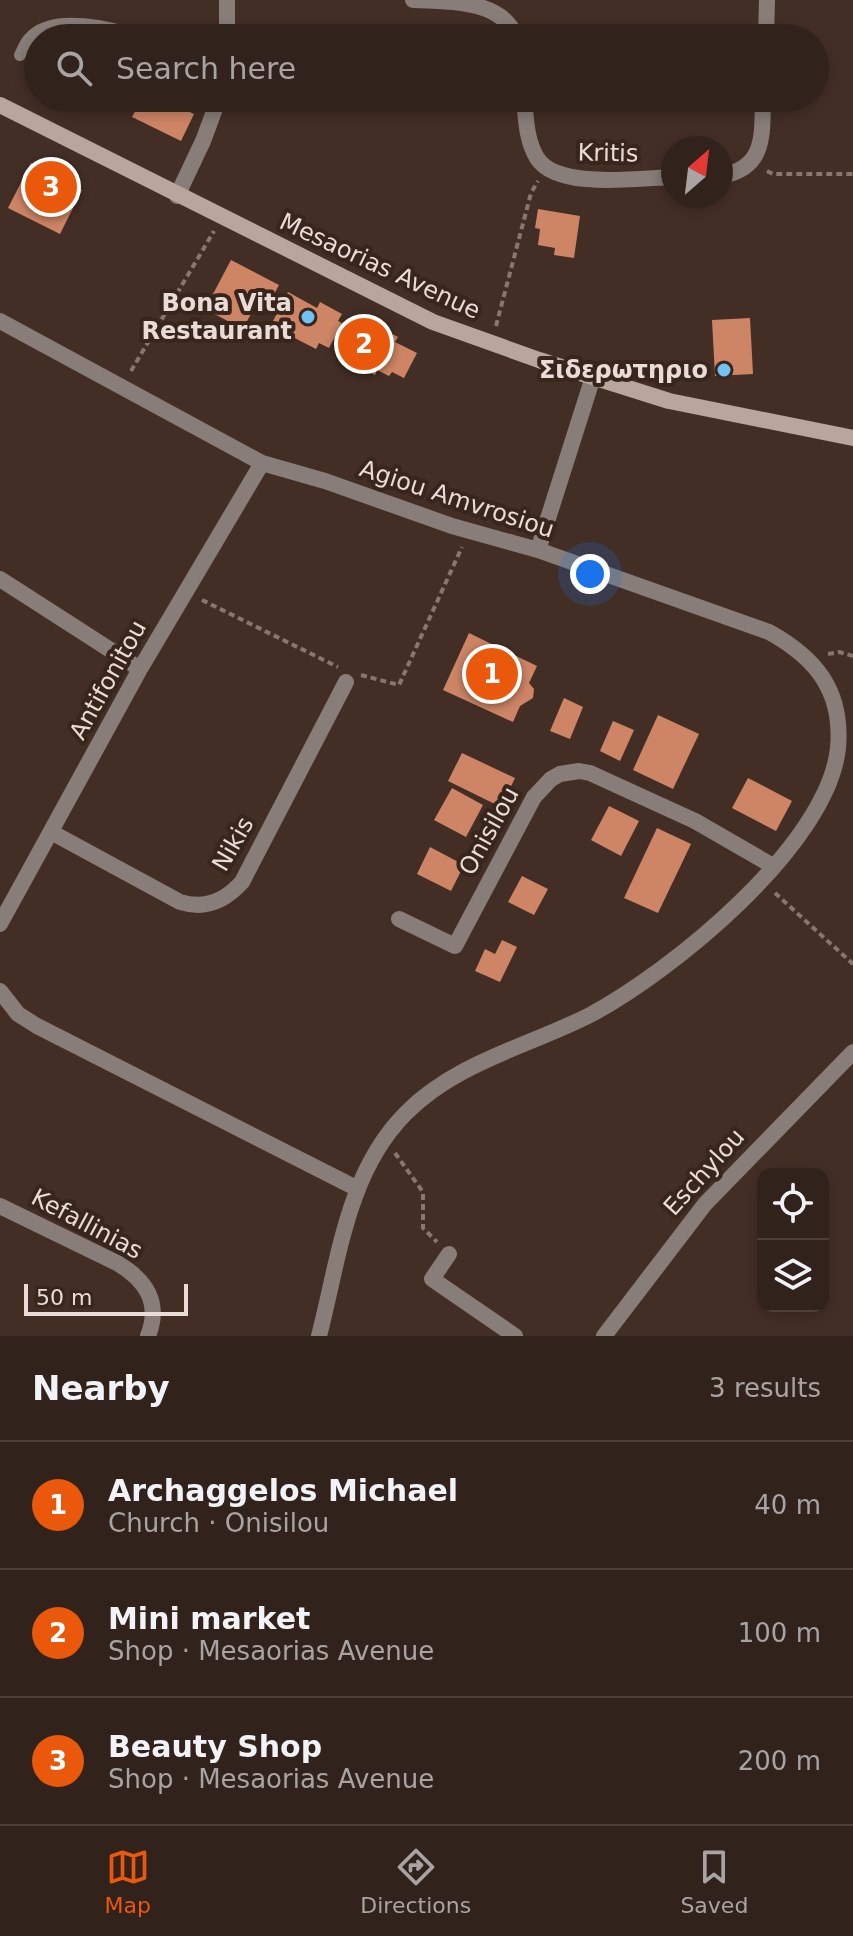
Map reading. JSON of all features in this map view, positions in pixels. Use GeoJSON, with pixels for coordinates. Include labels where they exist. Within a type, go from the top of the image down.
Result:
{"type":"FeatureCollection","features":[{"type":"Feature","properties":{"kind":"main road","name":"Mesaorias Avenue"},"geometry":{"type":"LineString","coordinates":[[0,105],[433,322],[682,404],[853,438]]}},
{"type":"Feature","properties":{"kind":"street"},"geometry":{"type":"LineString","coordinates":[[227,0],[227,24]]}},
{"type":"Feature","properties":{"kind":"street"},"geometry":{"type":"LineString","coordinates":[[413,0],[475,2],[490,6],[509,24]]}},
{"type":"Feature","properties":{"kind":"street"},"geometry":{"type":"LineString","coordinates":[[766,24],[767,0]]}},
{"type":"Feature","properties":{"kind":"street"},"geometry":{"type":"LineString","coordinates":[[177,196],[214,112]]}},
{"type":"Feature","properties":{"kind":"street"},"geometry":{"type":"LineString","coordinates":[[526,112],[530,142],[545,168]]}},
{"type":"Feature","properties":{"kind":"street"},"geometry":{"type":"LineString","coordinates":[[733,173],[750,163],[759,149],[762,112]]}},
{"type":"Feature","properties":{"kind":"street","name":"Kritis"},"geometry":{"type":"LineString","coordinates":[[545,168],[565,177],[579,179],[661,177]]}},
{"type":"Feature","properties":{"kind":"street","name":"Agiou Amvrosiou"},"geometry":{"type":"LineString","coordinates":[[0,321],[262,463],[302,473],[470,531],[538,550],[769,632],[797,648],[829,686],[839,735],[837,756],[819,803],[760,880],[700,939],[653,976],[581,1019],[481,1061],[446,1080],[413,1107],[384,1138],[356,1188],[319,1336]]}},
{"type":"Feature","properties":{"kind":"street"},"geometry":{"type":"LineString","coordinates":[[538,550],[593,377]]}},
{"type":"Feature","properties":{"kind":"street","name":"Antifonitou"},"geometry":{"type":"LineString","coordinates":[[0,924],[140,669],[262,463]]}},
{"type":"Feature","properties":{"kind":"street"},"geometry":{"type":"LineString","coordinates":[[0,579],[140,669]]}},
{"type":"Feature","properties":{"kind":"street","name":"Nikis"},"geometry":{"type":"LineString","coordinates":[[51,832],[180,902],[198,905],[222,899],[242,882],[345,676]]}},
{"type":"Feature","properties":{"kind":"street","name":"Onisilou"},"geometry":{"type":"LineString","coordinates":[[399,919],[455,946],[534,797],[551,779],[571,772],[590,773],[695,821],[773,866]]}},
{"type":"Feature","properties":{"kind":"street"},"geometry":{"type":"LineString","coordinates":[[0,991],[18,1014],[37,1026],[356,1188]]}},
{"type":"Feature","properties":{"kind":"street","name":"Eschylou"},"geometry":{"type":"LineString","coordinates":[[604,1336],[680,1233],[713,1195],[853,1052]]}},
{"type":"Feature","properties":{"kind":"street","name":"Kefallinias"},"geometry":{"type":"LineString","coordinates":[[0,1206],[136,1275],[147,1287],[153,1307],[152,1327],[148,1336]]}},
{"type":"Feature","properties":{"kind":"street"},"geometry":{"type":"LineString","coordinates":[[449,1254],[432,1279],[515,1336]]}},
{"type":"Feature","properties":{"kind":"lane"},"geometry":{"type":"LineString","coordinates":[[74,24],[96,24]]}},
{"type":"Feature","properties":{"kind":"lane"},"geometry":{"type":"LineString","coordinates":[[20,55],[24,47]]}},
{"type":"Feature","properties":{"kind":"path"},"geometry":{"type":"LineString","coordinates":[[750,163],[773,174],[853,174]]}},
{"type":"Feature","properties":{"kind":"path"},"geometry":{"type":"LineString","coordinates":[[492,343],[531,193],[545,168]]}},
{"type":"Feature","properties":{"kind":"path"},"geometry":{"type":"LineString","coordinates":[[121,387],[222,218]]}},
{"type":"Feature","properties":{"kind":"path"},"geometry":{"type":"LineString","coordinates":[[186,592],[345,676],[399,685],[470,531]]}},
{"type":"Feature","properties":{"kind":"path"},"geometry":{"type":"LineString","coordinates":[[811,661],[839,652],[853,656]]}},
{"type":"Feature","properties":{"kind":"path"},"geometry":{"type":"LineString","coordinates":[[760,880],[853,964]]}},
{"type":"Feature","properties":{"kind":"path"},"geometry":{"type":"LineString","coordinates":[[384,1138],[423,1192],[423,1228],[449,1254]]}},
{"type":"Feature","properties":{"kind":"building"},"geometry":{"type":"Polygon","coordinates":[[[135,112],[194,114],[181,141],[132,117],[135,112]]]}},
{"type":"Feature","properties":{"kind":"building"},"geometry":{"type":"Polygon","coordinates":[[[31,163],[82,190],[60,234],[8,208],[31,163]]]}},
{"type":"Feature","properties":{"kind":"building"},"geometry":{"type":"Polygon","coordinates":[[[538,209],[580,216],[574,258],[554,255],[555,248],[538,245],[540,229],[535,228],[538,209]]]}},
{"type":"Feature","properties":{"kind":"building"},"geometry":{"type":"Polygon","coordinates":[[[231,260],[279,285],[265,311],[255,306],[243,329],[205,309],[231,260]]]}},
{"type":"Feature","properties":{"kind":"building"},"geometry":{"type":"Polygon","coordinates":[[[288,292],[317,308],[320,302],[342,314],[338,321],[342,323],[329,348],[319,343],[316,349],[283,332],[285,328],[273,321],[288,292]]]}},
{"type":"Feature","properties":{"kind":"building"},"geometry":{"type":"Polygon","coordinates":[[[750,318],[753,374],[715,376],[712,320],[750,318]]]}},
{"type":"Feature","properties":{"kind":"building"},"geometry":{"type":"Polygon","coordinates":[[[375,325],[398,337],[395,342],[417,353],[404,378],[377,370],[375,375],[349,362],[352,356],[337,348],[347,328],[357,334],[360,328],[370,334],[375,325]]]}},
{"type":"Feature","properties":{"kind":"building"},"geometry":{"type":"Polygon","coordinates":[[[469,633],[537,666],[529,683],[534,689],[533,698],[520,706],[513,722],[443,690],[469,633]]]}},
{"type":"Feature","properties":{"kind":"building"},"geometry":{"type":"Polygon","coordinates":[[[564,698],[583,707],[570,739],[550,731],[564,698]]]}},
{"type":"Feature","properties":{"kind":"building"},"geometry":{"type":"Polygon","coordinates":[[[658,715],[699,734],[673,789],[633,770],[658,715]]]}},
{"type":"Feature","properties":{"kind":"building"},"geometry":{"type":"Polygon","coordinates":[[[613,721],[634,730],[620,761],[600,751],[613,721]]]}},
{"type":"Feature","properties":{"kind":"building"},"geometry":{"type":"Polygon","coordinates":[[[462,753],[515,778],[501,807],[448,781],[462,753]]]}},
{"type":"Feature","properties":{"kind":"building"},"geometry":{"type":"Polygon","coordinates":[[[748,778],[792,801],[776,831],[732,808],[748,778]]]}},
{"type":"Feature","properties":{"kind":"building"},"geometry":{"type":"Polygon","coordinates":[[[452,788],[483,805],[466,837],[434,820],[452,788]]]}},
{"type":"Feature","properties":{"kind":"building"},"geometry":{"type":"Polygon","coordinates":[[[609,806],[639,821],[621,856],[591,840],[609,806]]]}},
{"type":"Feature","properties":{"kind":"building"},"geometry":{"type":"Polygon","coordinates":[[[657,828],[691,844],[658,913],[624,898],[657,828]]]}},
{"type":"Feature","properties":{"kind":"building"},"geometry":{"type":"Polygon","coordinates":[[[430,847],[464,865],[451,891],[417,874],[430,847]]]}},
{"type":"Feature","properties":{"kind":"building"},"geometry":{"type":"Polygon","coordinates":[[[522,876],[548,889],[534,915],[508,902],[522,876]]]}},
{"type":"Feature","properties":{"kind":"building"},"geometry":{"type":"Polygon","coordinates":[[[502,940],[517,947],[500,982],[475,971],[485,949],[495,954],[502,940]]]}},
{"type":"Feature","properties":{"kind":"place","name":"Beauty Shop"},"geometry":{"type":"Point","coordinates":[51,187]}},
{"type":"Feature","properties":{"kind":"place","name":"Bona Vita Restaurant"},"geometry":{"type":"Point","coordinates":[308,317]}},
{"type":"Feature","properties":{"kind":"place","name":"Mini market"},"geometry":{"type":"Point","coordinates":[364,344]}},
{"type":"Feature","properties":{"kind":"place","name":"Σιδερωτηριο"},"geometry":{"type":"Point","coordinates":[724,370]}},
{"type":"Feature","properties":{"kind":"place","name":"Archaggelos Michael"},"geometry":{"type":"Point","coordinates":[492,674]}}]}
